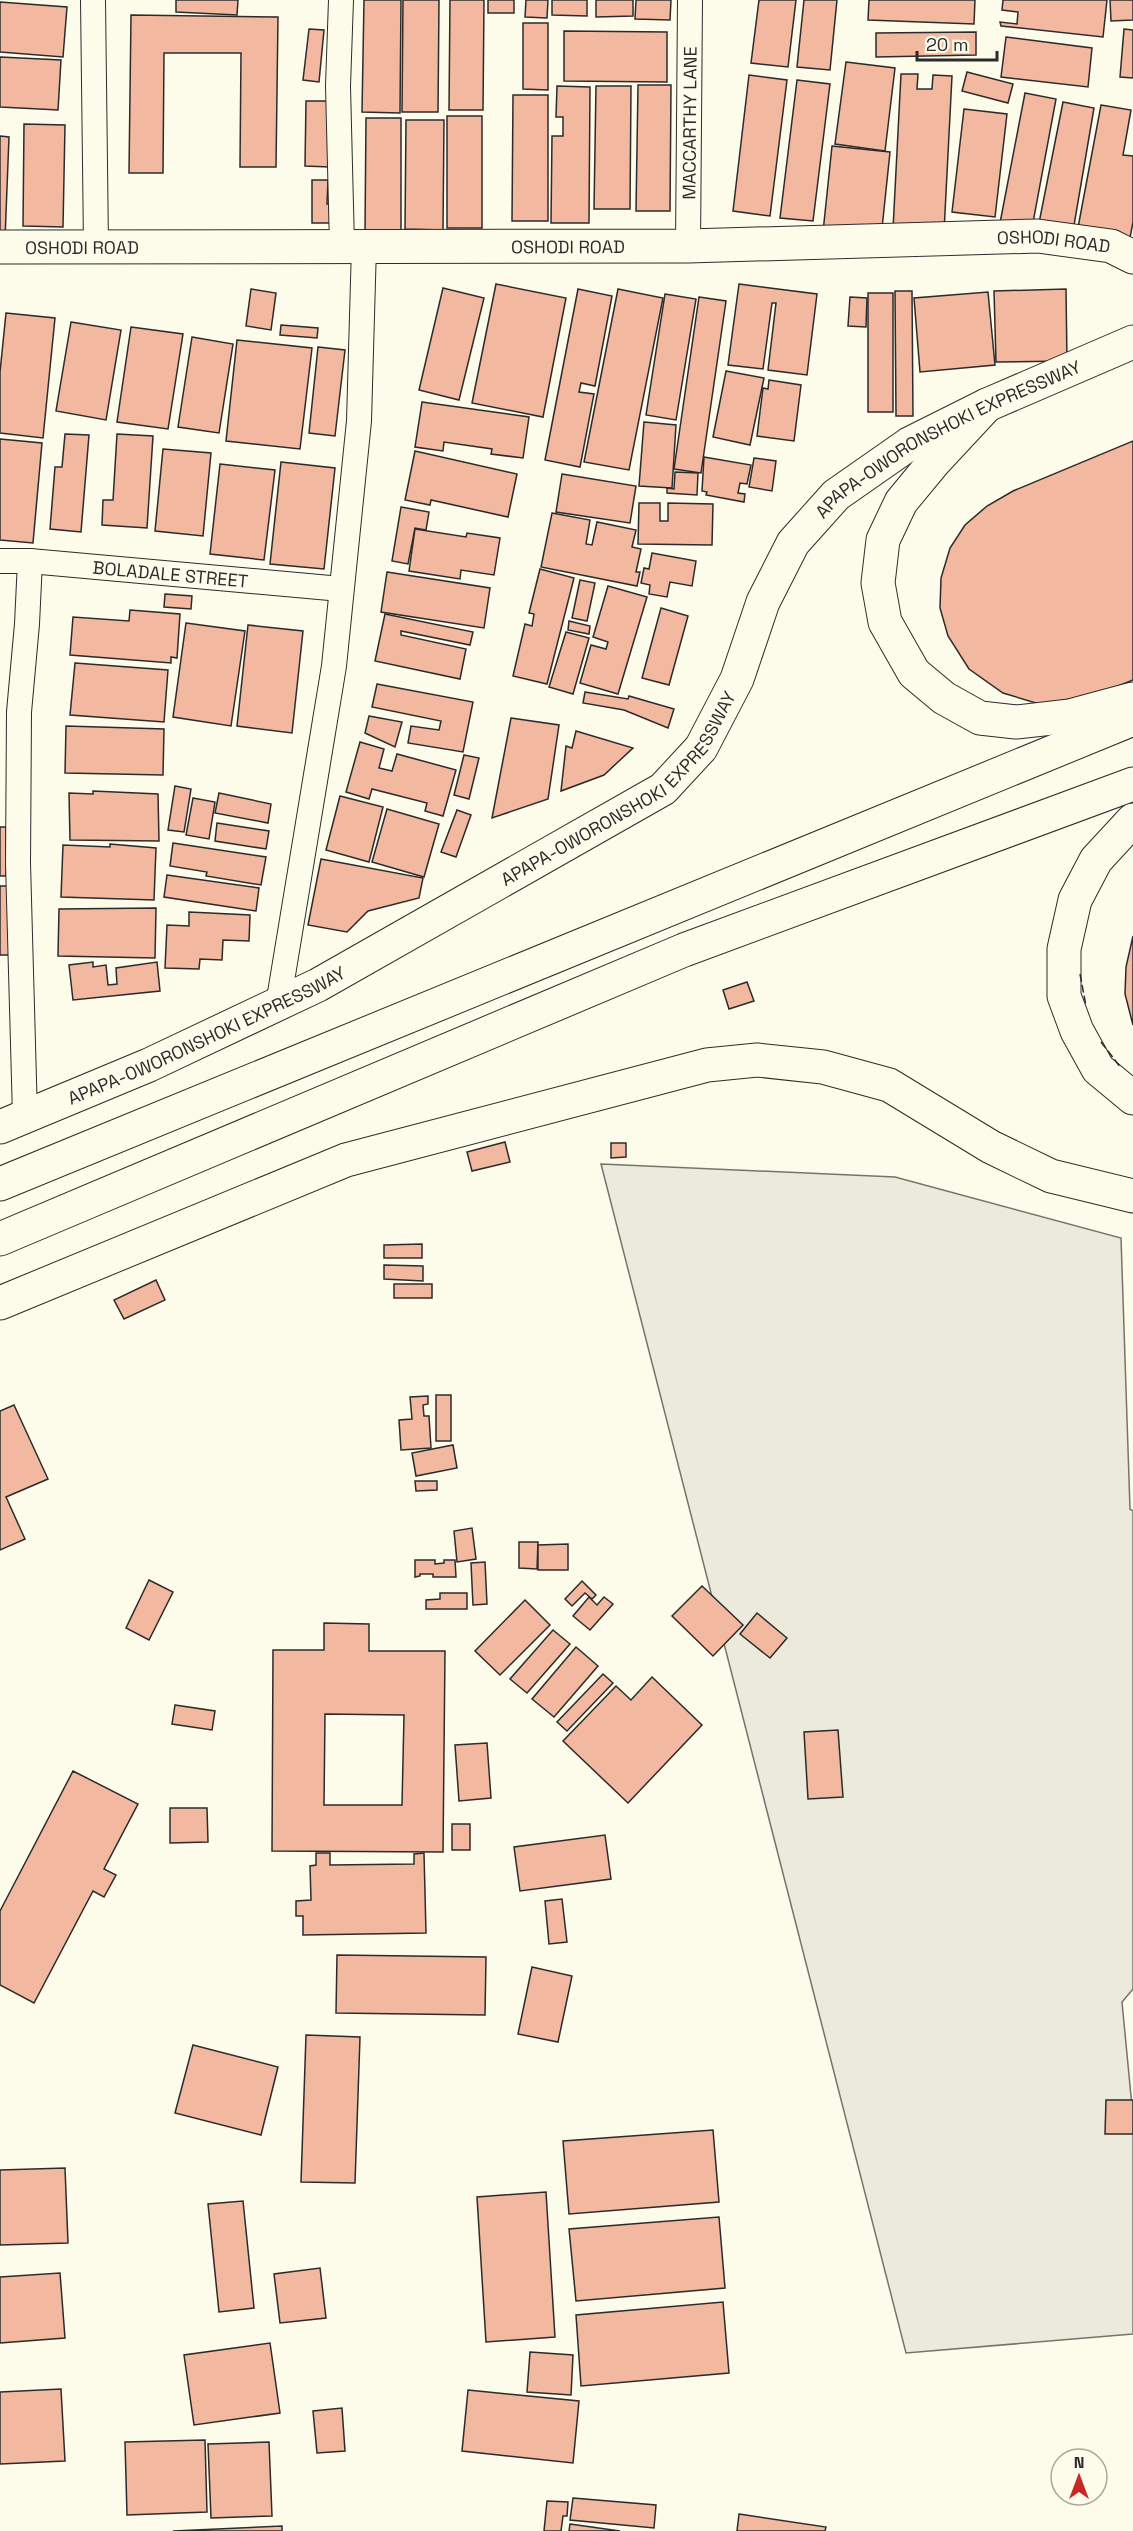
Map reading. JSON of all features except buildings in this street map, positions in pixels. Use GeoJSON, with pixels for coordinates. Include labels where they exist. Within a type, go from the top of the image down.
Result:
{"type":"FeatureCollection","features":[{"type":"Feature","properties":{"kind":"main road","name":"OSHODI ROAD"},"geometry":{"type":"LineString","coordinates":[[0,247],[688,246],[1038,236],[1111,246],[1133,257]]}},
{"type":"Feature","properties":{"kind":"main road","name":"APAPA-OWORONSHOKI EXPRESSWAY"},"geometry":{"type":"LineString","coordinates":[[13,1122],[149,1065],[318,986],[663,789],[701,748],[738,679],[763,602],[793,543],[836,495],[909,444],[987,405],[1133,342]]}},
{"type":"Feature","properties":{"kind":"main road"},"geometry":{"type":"LineString","coordinates":[[987,405],[901,501],[883,540],[878,583],[885,622],[914,673],[944,698],[980,718],[1016,723],[1071,716],[1133,699]]}},
{"type":"Feature","properties":{"kind":"main road"},"geometry":{"type":"LineString","coordinates":[[0,1184],[1133,719]]}},
{"type":"Feature","properties":{"kind":"main road"},"geometry":{"type":"LineString","coordinates":[[0,1239],[684,950],[1133,784]]}},
{"type":"Feature","properties":{"kind":"main road"},"geometry":{"type":"LineString","coordinates":[[1133,820],[1096,860],[1075,900],[1064,949],[1064,996],[1077,1030],[1098,1069],[1133,1098]]}},
{"type":"Feature","properties":{"kind":"main road"},"geometry":{"type":"LineString","coordinates":[[0,1303],[346,1160],[661,1076],[707,1065],[757,1060],[823,1067],[889,1085],[991,1147],[1051,1176],[1133,1196]]}},
{"type":"Feature","properties":{"kind":"street"},"geometry":{"type":"LineString","coordinates":[[93,0],[96,246]]}},
{"type":"Feature","properties":{"kind":"street"},"geometry":{"type":"LineString","coordinates":[[279,1005],[334,666],[359,421],[353,246],[338,86],[340,0]]}},
{"type":"Feature","properties":{"kind":"street","name":"MACCARTHY LANE"},"geometry":{"type":"LineString","coordinates":[[688,246],[690,0]]}},
{"type":"Feature","properties":{"kind":"street","name":"BOLADALE STREET"},"geometry":{"type":"LineString","coordinates":[[0,561],[30,561],[341,589]]}},
{"type":"Feature","properties":{"kind":"street"},"geometry":{"type":"LineString","coordinates":[[13,1122],[19,723],[30,561]]}},
{"type":"Feature","properties":{"kind":"shaded area"},"geometry":{"type":"Polygon","coordinates":[[[601,1164],[895,1177],[1121,1238],[1130,1509],[1133,1511],[1133,1989],[1122,2002],[1133,2117],[1133,2334],[906,2353],[601,1164]]]}},
{"type":"Feature","properties":{"kind":"fence"},"geometry":{"type":"LineString","coordinates":[[1080,974],[1086,1006]]}},
{"type":"Feature","properties":{"kind":"fence"},"geometry":{"type":"LineString","coordinates":[[1101,1042],[1121,1068]]}}]}
